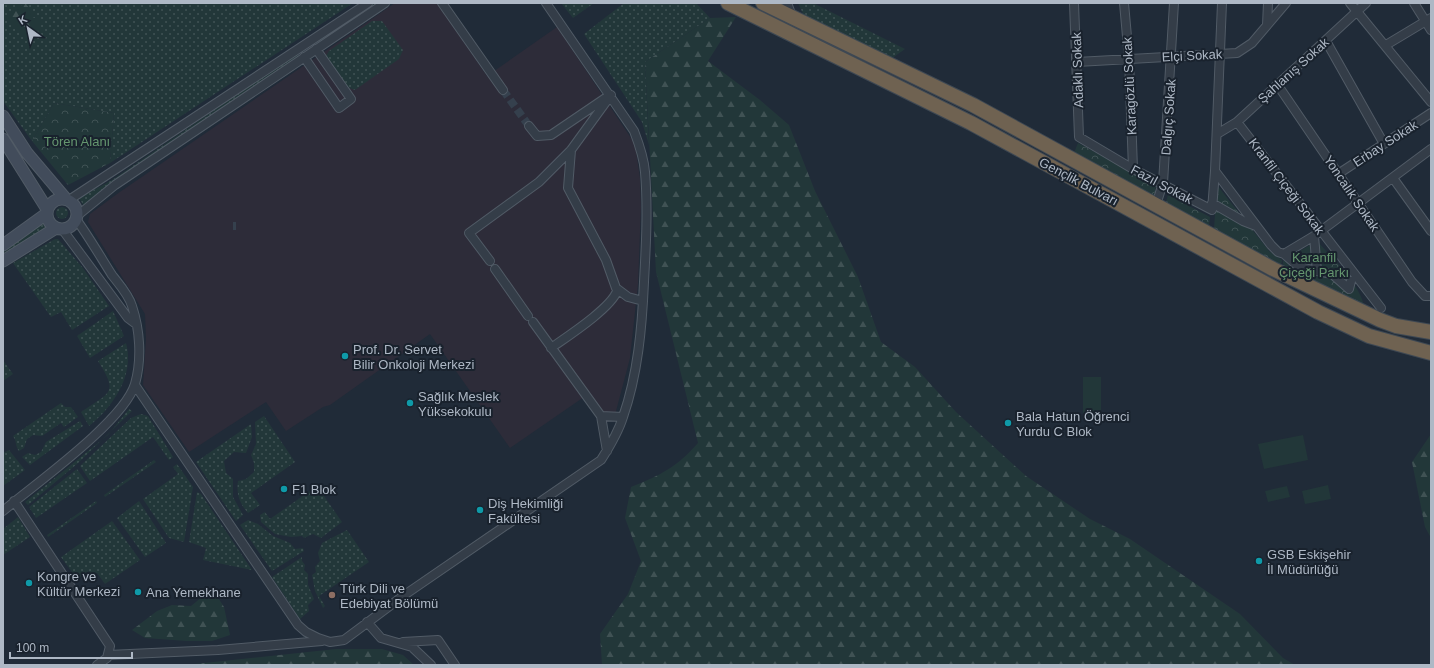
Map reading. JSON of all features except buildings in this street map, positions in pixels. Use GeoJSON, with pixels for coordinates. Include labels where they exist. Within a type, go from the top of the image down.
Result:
{"type":"FeatureCollection","features":[{"type":"Feature","properties":{"kind":"highway","name":"Gençlik Bulvarı"},"geometry":{"type":"LineString","coordinates":[[728,3],[972,123],[1318,312],[1369,336],[1431,353]]}},
{"type":"Feature","properties":{"kind":"highway","name":"Gençlik Bulvarı"},"geometry":{"type":"LineString","coordinates":[[763,3],[973,105],[1273,269],[1380,320],[1396,326],[1431,332]]}},
{"type":"Feature","properties":{"kind":"street"},"geometry":{"type":"LineString","coordinates":[[3,245],[47,212],[54,200],[67,200],[368,3]]}},
{"type":"Feature","properties":{"kind":"street"},"geometry":{"type":"LineString","coordinates":[[3,261],[59,228],[70,226],[76,218],[115,185],[386,3]]}},
{"type":"Feature","properties":{"kind":"street"},"geometry":{"type":"LineString","coordinates":[[442,3],[503,90]]}},
{"type":"Feature","properties":{"kind":"street"},"geometry":{"type":"LineString","coordinates":[[108,655],[218,650],[344,640],[403,596],[601,460],[607,451],[623,417],[635,364],[643,301],[646,252],[645,171],[641,148],[634,131],[611,95],[546,3]]}},
{"type":"Feature","properties":{"kind":"street"},"geometry":{"type":"LineString","coordinates":[[787,3],[792,17]]}},
{"type":"Feature","properties":{"kind":"street"},"geometry":{"type":"LineString","coordinates":[[1066,3],[1074,5]]}},
{"type":"Feature","properties":{"kind":"street","name":"Karagözlü Sokak"},"geometry":{"type":"LineString","coordinates":[[1124,3],[1129,59],[1134,169]]}},
{"type":"Feature","properties":{"kind":"street","name":"Dalgıç Sokak"},"geometry":{"type":"LineString","coordinates":[[1156,205],[1164,183],[1174,3]]}},
{"type":"Feature","properties":{"kind":"street"},"geometry":{"type":"LineString","coordinates":[[1217,134],[1222,3]]}},
{"type":"Feature","properties":{"kind":"street"},"geometry":{"type":"LineString","coordinates":[[1267,25],[1268,3]]}},
{"type":"Feature","properties":{"kind":"street","name":"Elçi Sokak"},"geometry":{"type":"LineString","coordinates":[[1077,62],[1237,53],[1252,43],[1286,3]]}},
{"type":"Feature","properties":{"kind":"street"},"geometry":{"type":"LineString","coordinates":[[1350,3],[1386,45],[1431,102]]}},
{"type":"Feature","properties":{"kind":"street","name":"Şahlanış Sokak"},"geometry":{"type":"LineString","coordinates":[[1217,134],[1237,122],[1366,3]]}},
{"type":"Feature","properties":{"kind":"street"},"geometry":{"type":"LineString","coordinates":[[1414,3],[1429,20],[1431,30]]}},
{"type":"Feature","properties":{"kind":"street","name":"Adaklı Sokak"},"geometry":{"type":"LineString","coordinates":[[1074,5],[1079,137]]}},
{"type":"Feature","properties":{"kind":"street"},"geometry":{"type":"LineString","coordinates":[[1386,45],[1429,20]]}},
{"type":"Feature","properties":{"kind":"street"},"geometry":{"type":"LineString","coordinates":[[1326,41],[1384,144]]}},
{"type":"Feature","properties":{"kind":"street"},"geometry":{"type":"LineString","coordinates":[[304,46],[351,99],[339,108],[310,53]]}},
{"type":"Feature","properties":{"kind":"street","name":"Yoncalık Sokak"},"geometry":{"type":"LineString","coordinates":[[1278,84],[1412,282],[1425,296],[1431,296]]}},
{"type":"Feature","properties":{"kind":"street"},"geometry":{"type":"LineString","coordinates":[[529,126],[536,136],[551,135],[611,95]]}},
{"type":"Feature","properties":{"kind":"street"},"geometry":{"type":"LineString","coordinates":[[490,261],[469,233],[539,182],[570,150],[611,95]]}},
{"type":"Feature","properties":{"kind":"street","name":"Erbay Sokak"},"geometry":{"type":"LineString","coordinates":[[1338,174],[1431,113]]}},
{"type":"Feature","properties":{"kind":"street"},"geometry":{"type":"LineString","coordinates":[[3,116],[27,153],[76,209],[76,218],[132,304],[139,351],[135,384],[129,397],[119,410],[92,438],[3,511]]}},
{"type":"Feature","properties":{"kind":"street","name":"Kranfil Çiçeği Sokak"},"geometry":{"type":"LineString","coordinates":[[1237,122],[1318,234],[1381,308]]}},
{"type":"Feature","properties":{"kind":"street","name":"Fazıl Sokak"},"geometry":{"type":"LineString","coordinates":[[1079,137],[1134,169],[1164,183],[1212,210],[1217,134]]}},
{"type":"Feature","properties":{"kind":"street"},"geometry":{"type":"LineString","coordinates":[[3,139],[47,212],[50,224],[59,228],[128,318],[136,324]]}},
{"type":"Feature","properties":{"kind":"street"},"geometry":{"type":"LineString","coordinates":[[1284,254],[1318,234],[1431,149]]}},
{"type":"Feature","properties":{"kind":"street"},"geometry":{"type":"LineString","coordinates":[[570,150],[568,188],[606,260],[617,290],[628,297],[643,301]]}},
{"type":"Feature","properties":{"kind":"street"},"geometry":{"type":"LineString","coordinates":[[1215,171],[1271,245],[1278,252],[1284,254],[1299,267],[1332,274],[1349,290]]}},
{"type":"Feature","properties":{"kind":"street"},"geometry":{"type":"LineString","coordinates":[[1393,178],[1431,231]]}},
{"type":"Feature","properties":{"kind":"street"},"geometry":{"type":"LineString","coordinates":[[1212,203],[1242,221],[1257,226]]}},
{"type":"Feature","properties":{"kind":"street"},"geometry":{"type":"LineString","coordinates":[[1317,271],[1318,234]]}},
{"type":"Feature","properties":{"kind":"street"},"geometry":{"type":"LineString","coordinates":[[495,268],[601,416],[607,451]]}},
{"type":"Feature","properties":{"kind":"street"},"geometry":{"type":"LineString","coordinates":[[1349,302],[1351,281]]}},
{"type":"Feature","properties":{"kind":"street"},"geometry":{"type":"LineString","coordinates":[[551,348],[596,315],[612,300],[617,290]]}},
{"type":"Feature","properties":{"kind":"street"},"geometry":{"type":"LineString","coordinates":[[115,300],[125,294]]}},
{"type":"Feature","properties":{"kind":"street"},"geometry":{"type":"LineString","coordinates":[[135,384],[298,625],[306,632],[326,641]]}},
{"type":"Feature","properties":{"kind":"street"},"geometry":{"type":"LineString","coordinates":[[601,416],[623,417]]}},
{"type":"Feature","properties":{"kind":"street"},"geometry":{"type":"LineString","coordinates":[[14,501],[110,646],[107,658],[97,665]]}},
{"type":"Feature","properties":{"kind":"street"},"geometry":{"type":"LineString","coordinates":[[367,622],[381,638],[412,647],[432,665]]}},
{"type":"Feature","properties":{"kind":"street"},"geometry":{"type":"LineString","coordinates":[[400,643],[438,640],[455,665]]}},
{"type":"Feature","properties":{"kind":"shaded area"},"geometry":{"type":"Polygon","coordinates":[[[395,3],[437,3],[487,76],[557,27],[635,144],[640,178],[641,207],[638,284],[630,358],[615,415],[603,426],[584,397],[510,448],[430,334],[330,405],[323,407],[286,431],[266,402],[189,452],[143,385],[146,339],[145,314],[88,222],[90,214],[395,3]]]}},
{"type":"Feature","properties":{"kind":"green space"},"geometry":{"type":"Polygon","coordinates":[[[3,3],[353,3],[110,163],[114,113],[54,103],[32,141],[3,101],[3,3]]]}},
{"type":"Feature","properties":{"kind":"green space"},"geometry":{"type":"Polygon","coordinates":[[[375,3],[378,3],[322,40],[321,38],[375,3]]]}},
{"type":"Feature","properties":{"kind":"green space"},"geometry":{"type":"Polygon","coordinates":[[[561,3],[594,3],[573,18],[561,3]]]}},
{"type":"Feature","properties":{"kind":"green space"},"geometry":{"type":"Polygon","coordinates":[[[624,3],[696,3],[710,18],[645,62],[649,145],[642,122],[584,34],[624,3]]]}},
{"type":"Feature","properties":{"kind":"green space"},"geometry":{"type":"Polygon","coordinates":[[[798,3],[813,3],[905,49],[891,59],[804,16],[798,3]]]}},
{"type":"Feature","properties":{"kind":"green space"},"geometry":{"type":"Polygon","coordinates":[[[26,4],[31,11],[31,17],[42,20],[41,27],[35,37],[29,40],[7,17],[15,7],[26,4]]]}},
{"type":"Feature","properties":{"kind":"green space"},"geometry":{"type":"Polygon","coordinates":[[[736,17],[708,61],[760,100],[789,125],[815,191],[858,277],[881,342],[915,367],[956,412],[1026,476],[1090,519],[1130,539],[1240,614],[1283,658],[1295,665],[602,665],[600,634],[628,594],[641,561],[625,518],[631,487],[668,470],[698,443],[656,272],[645,62],[710,18],[736,17]]]}},
{"type":"Feature","properties":{"kind":"green space"},"geometry":{"type":"Polygon","coordinates":[[[372,21],[382,21],[403,50],[399,59],[355,90],[347,87],[326,56],[329,51],[372,21]]]}},
{"type":"Feature","properties":{"kind":"green space"},"geometry":{"type":"Polygon","coordinates":[[[297,54],[298,56],[113,182],[84,206],[79,198],[112,180],[297,54]]]}},
{"type":"Feature","properties":{"kind":"green space","name":"Tören Alanı"},"geometry":{"type":"Polygon","coordinates":[[[54,103],[114,113],[110,163],[68,185],[32,141],[54,103]]]}},
{"type":"Feature","properties":{"kind":"green space"},"geometry":{"type":"Polygon","coordinates":[[[1078,143],[1156,185],[1154,197],[1074,153],[1078,143]]]}},
{"type":"Feature","properties":{"kind":"green space"},"geometry":{"type":"Polygon","coordinates":[[[1217,185],[1269,251],[1282,260],[1281,266],[1214,229],[1217,185]]]}},
{"type":"Feature","properties":{"kind":"green space"},"geometry":{"type":"Polygon","coordinates":[[[1168,195],[1210,217],[1209,226],[1166,203],[1168,195]]]}},
{"type":"Feature","properties":{"kind":"green space"},"geometry":{"type":"Polygon","coordinates":[[[64,207],[67,208],[67,218],[60,219],[57,218],[56,211],[57,208],[64,207]]]}},
{"type":"Feature","properties":{"kind":"green space"},"geometry":{"type":"Polygon","coordinates":[[[43,222],[49,230],[3,256],[3,252],[43,222]]]}},
{"type":"Feature","properties":{"kind":"green space"},"geometry":{"type":"Polygon","coordinates":[[[55,239],[58,239],[83,268],[109,306],[72,330],[61,312],[51,317],[13,263],[55,239]]]}},
{"type":"Feature","properties":{"kind":"green space","name":"Karanfil Çiçeği Parkı"},"geometry":{"type":"Polygon","coordinates":[[[1317,241],[1353,282],[1363,301],[1364,309],[1283,268],[1283,261],[1317,241]]]}},
{"type":"Feature","properties":{"kind":"green space"},"geometry":{"type":"Polygon","coordinates":[[[113,311],[124,336],[90,358],[77,336],[113,311]]]}},
{"type":"Feature","properties":{"kind":"green space"},"geometry":{"type":"Polygon","coordinates":[[[126,343],[128,355],[125,378],[114,400],[89,426],[81,412],[105,396],[109,386],[108,380],[98,361],[126,343]]]}},
{"type":"Feature","properties":{"kind":"green space"},"geometry":{"type":"Polygon","coordinates":[[[3,360],[13,374],[3,381],[3,360]]]}},
{"type":"Feature","properties":{"kind":"green space"},"geometry":{"type":"Polygon","coordinates":[[[1083,377],[1101,377],[1101,416],[1083,416],[1083,377]]]}},
{"type":"Feature","properties":{"kind":"green space"},"geometry":{"type":"Polygon","coordinates":[[[61,403],[65,407],[71,407],[78,417],[64,427],[61,423],[42,436],[33,435],[27,439],[24,448],[19,451],[13,436],[61,403]]]}},
{"type":"Feature","properties":{"kind":"green space"},"geometry":{"type":"Polygon","coordinates":[[[129,409],[132,411],[111,431],[129,409]]]}},
{"type":"Feature","properties":{"kind":"green space"},"geometry":{"type":"Polygon","coordinates":[[[141,414],[148,416],[173,457],[169,460],[153,437],[90,481],[80,466],[131,418],[141,414]]]}},
{"type":"Feature","properties":{"kind":"green space"},"geometry":{"type":"Polygon","coordinates":[[[264,416],[295,462],[251,493],[260,505],[248,513],[239,498],[238,481],[246,479],[254,472],[254,463],[251,455],[256,444],[255,422],[264,416]]]}},
{"type":"Feature","properties":{"kind":"green space"},"geometry":{"type":"Polygon","coordinates":[[[80,421],[83,426],[30,465],[22,457],[28,453],[35,455],[41,452],[46,442],[80,421]]]}},
{"type":"Feature","properties":{"kind":"green space"},"geometry":{"type":"Polygon","coordinates":[[[251,424],[252,437],[246,453],[234,452],[224,461],[226,473],[233,479],[233,497],[243,515],[236,521],[196,462],[251,424]]]}},
{"type":"Feature","properties":{"kind":"green space"},"geometry":{"type":"Polygon","coordinates":[[[1431,434],[1431,538],[1425,527],[1412,462],[1431,434]]]}},
{"type":"Feature","properties":{"kind":"green space"},"geometry":{"type":"Polygon","coordinates":[[[1303,435],[1308,460],[1264,469],[1258,444],[1303,435]]]}},
{"type":"Feature","properties":{"kind":"green space"},"geometry":{"type":"Polygon","coordinates":[[[102,440],[77,464],[28,505],[25,502],[102,440]]]}},
{"type":"Feature","properties":{"kind":"green space"},"geometry":{"type":"Polygon","coordinates":[[[9,450],[25,470],[3,486],[3,453],[9,450]]]}},
{"type":"Feature","properties":{"kind":"green space"},"geometry":{"type":"Polygon","coordinates":[[[154,460],[156,462],[105,497],[104,495],[154,460]]]}},
{"type":"Feature","properties":{"kind":"green space"},"geometry":{"type":"Polygon","coordinates":[[[177,464],[193,487],[184,542],[169,538],[143,499],[178,474],[173,467],[177,464]]]}},
{"type":"Feature","properties":{"kind":"green space"},"geometry":{"type":"Polygon","coordinates":[[[77,469],[87,483],[36,518],[29,507],[77,469]]]}},
{"type":"Feature","properties":{"kind":"green space"},"geometry":{"type":"Polygon","coordinates":[[[1328,485],[1331,499],[1305,504],[1302,491],[1328,485]]]}},
{"type":"Feature","properties":{"kind":"green space"},"geometry":{"type":"Polygon","coordinates":[[[317,486],[342,522],[321,538],[313,534],[304,538],[302,536],[291,537],[275,534],[261,522],[260,515],[265,512],[270,519],[317,486]]]}},
{"type":"Feature","properties":{"kind":"green space"},"geometry":{"type":"Polygon","coordinates":[[[1287,486],[1290,497],[1268,502],[1265,491],[1287,486]]]}},
{"type":"Feature","properties":{"kind":"green space"},"geometry":{"type":"Polygon","coordinates":[[[197,492],[201,494],[252,570],[203,560],[206,548],[189,542],[197,492]]]}},
{"type":"Feature","properties":{"kind":"green space"},"geometry":{"type":"Polygon","coordinates":[[[96,501],[97,503],[48,537],[47,535],[96,501]]]}},
{"type":"Feature","properties":{"kind":"green space"},"geometry":{"type":"Polygon","coordinates":[[[139,501],[166,543],[145,557],[117,518],[139,501]]]}},
{"type":"Feature","properties":{"kind":"green space"},"geometry":{"type":"Polygon","coordinates":[[[18,517],[30,537],[3,555],[3,529],[18,517]]]}},
{"type":"Feature","properties":{"kind":"green space"},"geometry":{"type":"Polygon","coordinates":[[[248,520],[258,524],[273,536],[290,543],[295,549],[303,548],[304,551],[272,571],[240,525],[248,520]]]}},
{"type":"Feature","properties":{"kind":"green space"},"geometry":{"type":"Polygon","coordinates":[[[112,521],[140,560],[105,584],[97,573],[92,576],[89,571],[77,579],[61,557],[112,521]]]}},
{"type":"Feature","properties":{"kind":"green space"},"geometry":{"type":"Polygon","coordinates":[[[347,530],[369,562],[319,596],[325,606],[323,608],[315,591],[312,575],[316,572],[315,567],[320,561],[318,553],[322,543],[347,530]]]}},
{"type":"Feature","properties":{"kind":"green space"},"geometry":{"type":"Polygon","coordinates":[[[302,557],[302,561],[305,565],[304,570],[308,574],[308,585],[314,599],[308,605],[309,611],[300,619],[272,577],[302,557]]]}},
{"type":"Feature","properties":{"kind":"green space"},"geometry":{"type":"Polygon","coordinates":[[[215,593],[224,607],[230,635],[212,641],[187,641],[145,638],[132,630],[157,611],[172,605],[191,606],[202,597],[215,593]]]}},
{"type":"Feature","properties":{"kind":"green space"},"geometry":{"type":"Polygon","coordinates":[[[336,649],[382,649],[403,655],[414,665],[185,665],[336,649]]]}},
{"type":"Feature","properties":{"kind":"tunnel"},"geometry":{"type":"LineString","coordinates":[[503,90],[529,126]]}},
{"type":"Feature","properties":{"kind":"place","name":"Prof. Dr. Servet Bilir Onkoloji Merkezi"},"geometry":{"type":"Point","coordinates":[345,356]}},
{"type":"Feature","properties":{"kind":"place","name":"Sağlık Meslek Yüksekokulu"},"geometry":{"type":"Point","coordinates":[410,403]}},
{"type":"Feature","properties":{"kind":"place","name":"Bala Hatun Öğrenci Yurdu C Blok"},"geometry":{"type":"Point","coordinates":[1008,423]}},
{"type":"Feature","properties":{"kind":"place","name":"F1 Blok"},"geometry":{"type":"Point","coordinates":[284,489]}},
{"type":"Feature","properties":{"kind":"place","name":"Diş Hekimliği Fakültesi"},"geometry":{"type":"Point","coordinates":[480,510]}},
{"type":"Feature","properties":{"kind":"place","name":"GSB Eskişehir İl Müdürlüğü"},"geometry":{"type":"Point","coordinates":[1259,561]}},
{"type":"Feature","properties":{"kind":"place","name":"Kongre ve Kültür Merkezi"},"geometry":{"type":"Point","coordinates":[29,583]}},
{"type":"Feature","properties":{"kind":"place","name":"Ana Yemekhane"},"geometry":{"type":"Point","coordinates":[138,592]}},
{"type":"Feature","properties":{"kind":"place","name":"Türk Dili ve Edebiyat Bölümü"},"geometry":{"type":"Point","coordinates":[332,595]}}]}
